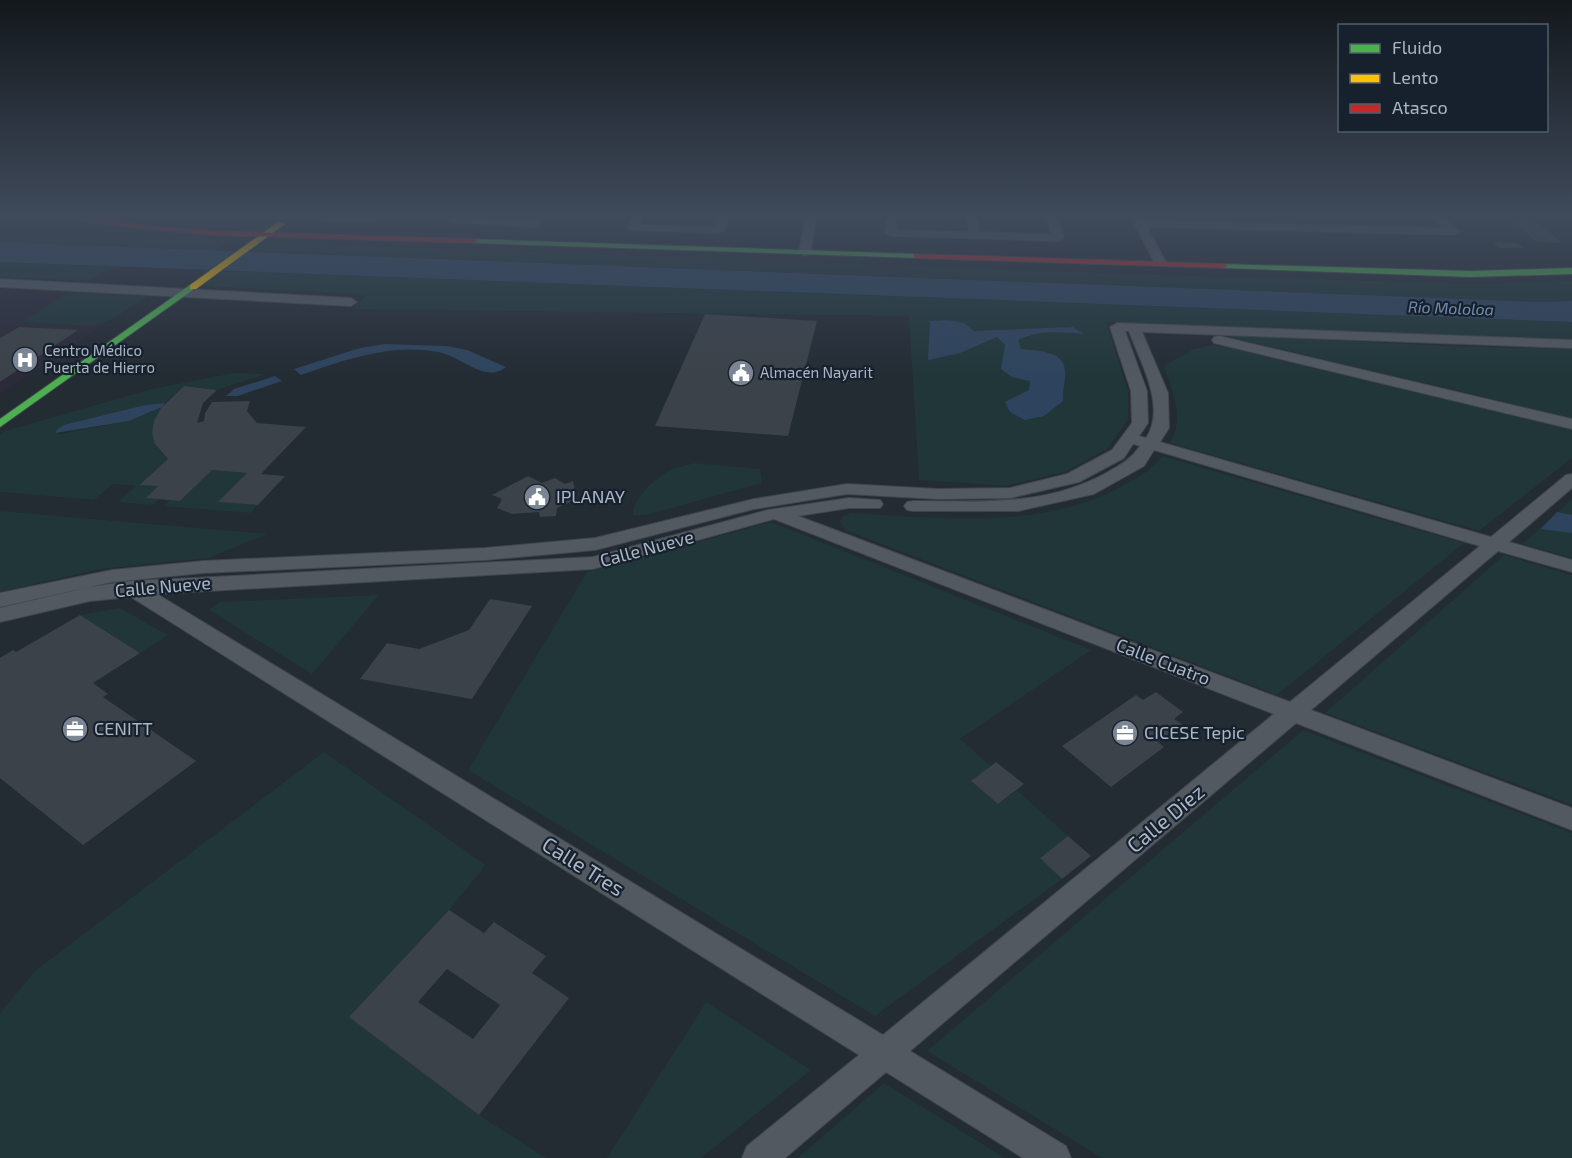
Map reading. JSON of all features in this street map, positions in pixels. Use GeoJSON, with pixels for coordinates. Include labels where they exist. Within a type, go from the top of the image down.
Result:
{"type":"FeatureCollection","features":[{"type":"Feature","properties":{"kind":"main road"},"geometry":{"type":"LineString","coordinates":[[0,424],[176,293],[204,269]]}},
{"type":"Feature","properties":{"kind":"main road"},"geometry":{"type":"LineString","coordinates":[[0,409],[176,293],[217,269]]}},
{"type":"Feature","properties":{"kind":"main road"},"geometry":{"type":"LineString","coordinates":[[1379,269],[1470,274],[1572,271]]}},
{"type":"Feature","properties":{"kind":"street"},"geometry":{"type":"LineString","coordinates":[[0,283],[351,302]]}},
{"type":"Feature","properties":{"kind":"street"},"geometry":{"type":"LineString","coordinates":[[1126,327],[1572,344]]}},
{"type":"Feature","properties":{"kind":"street","name":"Calle Nueve"},"geometry":{"type":"LineString","coordinates":[[0,600],[123,583],[203,567],[484,554],[582,545],[754,504],[847,489],[938,494],[1010,493],[1073,478],[1118,454],[1140,423],[1139,391],[1126,327]]}},
{"type":"Feature","properties":{"kind":"street","name":"Calle Nueve"},"geometry":{"type":"LineString","coordinates":[[0,615],[90,594],[123,583],[194,584],[594,563],[777,514],[849,503],[940,507],[1018,506],[1089,490],[1138,462],[1161,428],[1160,393],[1126,327]]}},
{"type":"Feature","properties":{"kind":"street"},"geometry":{"type":"LineString","coordinates":[[1174,329],[1572,424]]}},
{"type":"Feature","properties":{"kind":"street"},"geometry":{"type":"LineString","coordinates":[[1129,438],[1572,566]]}},
{"type":"Feature","properties":{"kind":"street","name":"Calle Diez"},"geometry":{"type":"LineString","coordinates":[[759,1158],[1572,479]]}},
{"type":"Feature","properties":{"kind":"street","name":"Calle Cuatro"},"geometry":{"type":"LineString","coordinates":[[754,504],[1572,819]]}},
{"type":"Feature","properties":{"kind":"street","name":"Calle Tres"},"geometry":{"type":"LineString","coordinates":[[123,583],[1054,1158]]}},
{"type":"Feature","properties":{"kind":"shaded area","name":"Centro Médico Puerta de Hierro"},"geometry":{"type":"Polygon","coordinates":[[[0,289],[69,292],[22,321],[90,326],[111,320],[0,395],[0,289]]]}},
{"type":"Feature","properties":{"kind":"green space"},"geometry":{"type":"Polygon","coordinates":[[[0,269],[109,269],[87,281],[0,277],[0,269]]]}},
{"type":"Feature","properties":{"kind":"green space"},"geometry":{"type":"Polygon","coordinates":[[[706,269],[998,269],[1475,284],[1572,281],[1572,301],[1540,302],[706,269]]]}},
{"type":"Feature","properties":{"kind":"green space"},"geometry":{"type":"Polygon","coordinates":[[[223,271],[1572,322],[1572,341],[1106,322],[1128,390],[1128,420],[1107,449],[1065,472],[1005,486],[919,480],[909,316],[353,309],[368,294],[202,286],[223,271]]]}},
{"type":"Feature","properties":{"kind":"green space"},"geometry":{"type":"Polygon","coordinates":[[[69,292],[148,296],[111,320],[90,326],[21,322],[69,292]]]}},
{"type":"Feature","properties":{"kind":"green space"},"geometry":{"type":"Polygon","coordinates":[[[1232,335],[1449,346],[1572,349],[1572,418],[1230,337],[1232,335]]]}},
{"type":"Feature","properties":{"kind":"green space"},"geometry":{"type":"Polygon","coordinates":[[[1212,345],[1572,430],[1572,458],[1479,531],[1170,443],[1177,416],[1174,396],[1164,369],[1165,365],[1194,349],[1212,345]]]}},
{"type":"Feature","properties":{"kind":"green space"},"geometry":{"type":"Polygon","coordinates":[[[233,373],[267,374],[217,390],[184,386],[165,403],[145,405],[58,429],[59,434],[129,421],[162,407],[155,421],[154,434],[158,448],[168,459],[139,484],[158,486],[146,498],[160,499],[153,505],[118,502],[136,486],[113,484],[94,500],[0,492],[0,434],[5,431],[152,389],[233,373]]]}},
{"type":"Feature","properties":{"kind":"green space"},"geometry":{"type":"Polygon","coordinates":[[[1162,456],[1464,543],[1277,695],[847,531],[839,522],[842,517],[851,513],[992,518],[1061,509],[1094,499],[1126,484],[1150,469],[1162,456]]]}},
{"type":"Feature","properties":{"kind":"green space"},"geometry":{"type":"Polygon","coordinates":[[[694,463],[760,469],[762,483],[646,515],[633,515],[636,503],[656,480],[670,470],[694,463]]]}},
{"type":"Feature","properties":{"kind":"green space"},"geometry":{"type":"Polygon","coordinates":[[[212,470],[247,473],[219,502],[258,505],[251,513],[163,506],[170,500],[180,501],[212,470]]]}},
{"type":"Feature","properties":{"kind":"green space"},"geometry":{"type":"Polygon","coordinates":[[[1572,499],[1572,558],[1522,544],[1572,499]]]}},
{"type":"Feature","properties":{"kind":"green space"},"geometry":{"type":"Polygon","coordinates":[[[0,511],[268,534],[208,558],[101,569],[0,592],[0,511]]]}},
{"type":"Feature","properties":{"kind":"green space"},"geometry":{"type":"Polygon","coordinates":[[[771,522],[1091,650],[960,739],[991,766],[972,782],[998,804],[1017,790],[1068,836],[1040,858],[1062,879],[875,1016],[468,770],[587,572],[771,522]]]}},
{"type":"Feature","properties":{"kind":"green space"},"geometry":{"type":"Polygon","coordinates":[[[1504,555],[1572,575],[1572,805],[1325,713],[1504,555]]]}},
{"type":"Feature","properties":{"kind":"green space"},"geometry":{"type":"Polygon","coordinates":[[[379,595],[312,674],[209,610],[220,602],[379,595]]]}},
{"type":"Feature","properties":{"kind":"green space"},"geometry":{"type":"Polygon","coordinates":[[[120,608],[168,635],[140,653],[80,615],[120,608]]]}},
{"type":"Feature","properties":{"kind":"green space"},"geometry":{"type":"Polygon","coordinates":[[[1303,730],[1572,833],[1572,1158],[1102,1158],[927,1051],[1303,730]]]}},
{"type":"Feature","properties":{"kind":"green space"},"geometry":{"type":"Polygon","coordinates":[[[324,752],[486,865],[449,910],[350,1017],[479,1115],[546,1158],[0,1158],[0,1013],[35,971],[324,752]]]}},
{"type":"Feature","properties":{"kind":"green space"},"geometry":{"type":"Polygon","coordinates":[[[706,1002],[811,1070],[701,1158],[607,1158],[706,1002]]]}},
{"type":"Feature","properties":{"kind":"green space"},"geometry":{"type":"Polygon","coordinates":[[[884,1083],[1005,1158],[798,1158],[884,1083]]]}},
{"type":"Feature","properties":{"kind":"water","name":"Río Mololoa"},"geometry":{"type":"Polygon","coordinates":[[[184,269],[694,269],[1540,302],[1572,301],[1572,322],[184,269]]]}},
{"type":"Feature","properties":{"kind":"water"},"geometry":{"type":"Polygon","coordinates":[[[948,320],[964,323],[974,331],[1073,327],[1084,334],[1042,333],[1018,340],[1021,349],[1042,351],[1060,359],[1065,371],[1063,401],[1044,416],[1025,420],[1010,412],[1005,402],[1029,390],[1030,381],[1012,377],[1001,369],[1005,345],[997,337],[960,353],[928,360],[930,321],[948,320]]]}},
{"type":"Feature","properties":{"kind":"water"},"geometry":{"type":"Polygon","coordinates":[[[385,344],[446,346],[467,350],[506,367],[498,371],[481,371],[447,354],[403,350],[368,354],[301,375],[294,369],[360,348],[385,344]]]}},
{"type":"Feature","properties":{"kind":"water"},"geometry":{"type":"Polygon","coordinates":[[[275,376],[282,381],[238,396],[226,396],[234,389],[275,376]]]}},
{"type":"Feature","properties":{"kind":"water"},"geometry":{"type":"Polygon","coordinates":[[[165,403],[162,407],[129,421],[55,433],[64,425],[145,405],[165,403]]]}},
{"type":"Feature","properties":{"kind":"water"},"geometry":{"type":"Polygon","coordinates":[[[1557,512],[1572,515],[1572,533],[1541,529],[1557,512]]]}},
{"type":"Feature","properties":{"kind":"building","name":"Almacén Nayarit"},"geometry":{"type":"Polygon","coordinates":[[[705,314],[817,321],[788,436],[655,426],[705,314]]]}},
{"type":"Feature","properties":{"kind":"building"},"geometry":{"type":"Polygon","coordinates":[[[19,327],[78,330],[0,382],[0,338],[19,327]]]}},
{"type":"Feature","properties":{"kind":"building"},"geometry":{"type":"Polygon","coordinates":[[[184,386],[217,390],[203,403],[197,423],[204,421],[205,413],[212,402],[250,401],[247,411],[257,423],[306,427],[261,474],[285,476],[258,505],[218,502],[247,473],[212,470],[180,501],[146,498],[158,486],[139,485],[168,459],[155,444],[152,433],[154,421],[161,408],[184,386]]]}},
{"type":"Feature","properties":{"kind":"building","name":"IPLANAY"},"geometry":{"type":"Polygon","coordinates":[[[528,476],[542,483],[555,478],[565,484],[573,481],[577,499],[557,508],[556,516],[540,517],[539,512],[512,514],[497,508],[502,499],[492,495],[528,476]]]}},
{"type":"Feature","properties":{"kind":"building"},"geometry":{"type":"Polygon","coordinates":[[[490,599],[532,606],[472,699],[360,679],[387,643],[419,649],[469,630],[490,599]]]}},
{"type":"Feature","properties":{"kind":"building","name":"CENITT"},"geometry":{"type":"Polygon","coordinates":[[[80,615],[140,653],[93,683],[108,694],[103,697],[196,761],[83,845],[0,778],[0,658],[13,650],[16,652],[80,615]]]}},
{"type":"Feature","properties":{"kind":"building","name":"CICESE Tepic"},"geometry":{"type":"Polygon","coordinates":[[[1156,692],[1183,712],[1174,719],[1182,724],[1158,742],[1164,747],[1111,787],[1062,746],[1136,695],[1143,700],[1156,692]]]}},
{"type":"Feature","properties":{"kind":"building"},"geometry":{"type":"Polygon","coordinates":[[[996,762],[1024,784],[998,804],[971,781],[996,762]]]}},
{"type":"Feature","properties":{"kind":"building"},"geometry":{"type":"Polygon","coordinates":[[[1068,836],[1091,856],[1062,879],[1040,858],[1068,836]]]}},
{"type":"Feature","properties":{"kind":"building"},"geometry":{"type":"Polygon","coordinates":[[[449,910],[484,933],[494,922],[546,956],[532,973],[569,998],[479,1115],[349,1017],[449,910]],[[447,969],[418,1002],[473,1039],[500,1005],[447,969]]]}},
{"type":"Feature","properties":{"kind":"traffic: fast"},"geometry":{"type":"LineString","coordinates":[[1318,269],[1471,274],[1572,271]]}},
{"type":"Feature","properties":{"kind":"traffic: fast"},"geometry":{"type":"LineString","coordinates":[[0,424],[193,287]]}},
{"type":"Feature","properties":{"kind":"traffic: slow"},"geometry":{"type":"LineString","coordinates":[[193,287],[218,269]]}},
{"type":"Feature","properties":{"kind":"place","name":"Centro Médico Puerta de Hierro"},"geometry":{"type":"Point","coordinates":[25,360]}},
{"type":"Feature","properties":{"kind":"place","name":"Almacén Nayarit"},"geometry":{"type":"Point","coordinates":[741,373]}},
{"type":"Feature","properties":{"kind":"place","name":"IPLANAY"},"geometry":{"type":"Point","coordinates":[537,497]}},
{"type":"Feature","properties":{"kind":"place","name":"CENITT"},"geometry":{"type":"Point","coordinates":[75,729]}},
{"type":"Feature","properties":{"kind":"place","name":"CICESE Tepic"},"geometry":{"type":"Point","coordinates":[1125,733]}}]}
